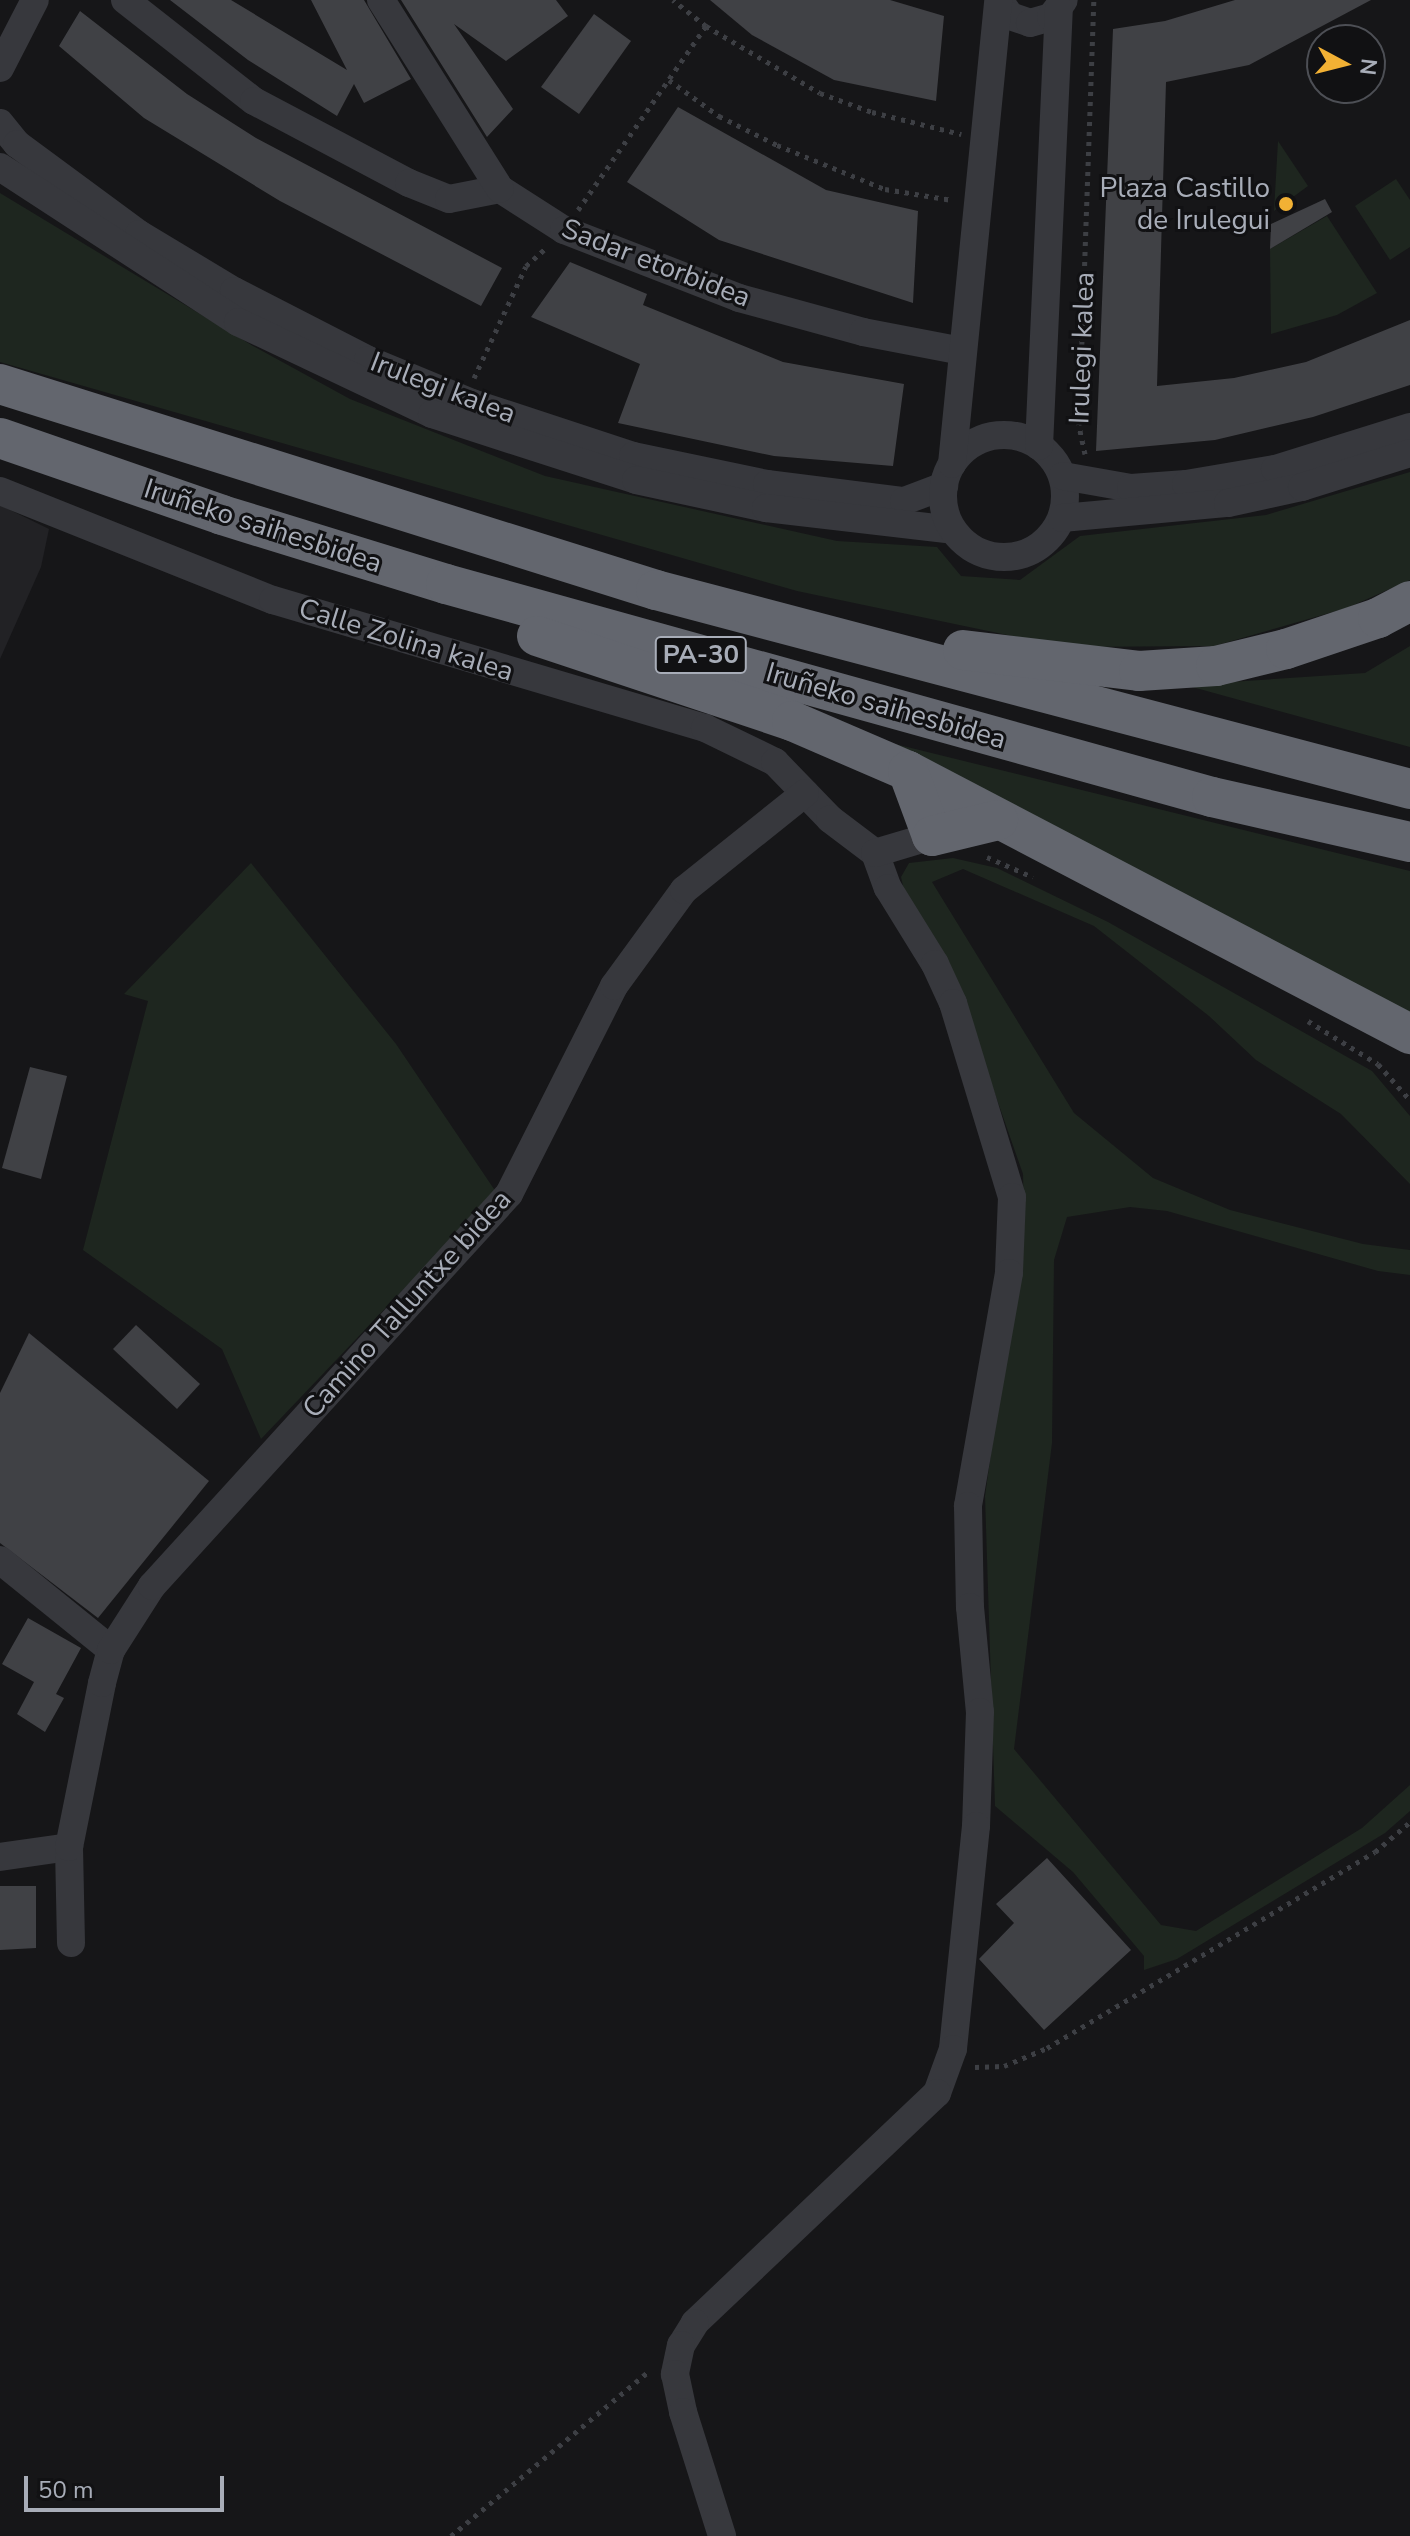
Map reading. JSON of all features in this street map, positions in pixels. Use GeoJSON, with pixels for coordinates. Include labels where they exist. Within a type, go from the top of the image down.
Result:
{"type":"FeatureCollection","features":[{"type":"Feature","properties":{"kind":"highway","name":"Iruñeko saihesbidea"},"geometry":{"type":"LineString","coordinates":[[0,384],[349,497],[671,594],[1410,789]]}},
{"type":"Feature","properties":{"kind":"highway","name":"Iruñeko saihesbidea"},"geometry":{"type":"LineString","coordinates":[[0,438],[287,535],[1197,792],[1410,842]]}},
{"type":"Feature","properties":{"kind":"highway"},"geometry":{"type":"LineString","coordinates":[[349,497],[534,536],[956,649],[1061,666],[1139,671],[1216,666],[1286,649],[1378,618],[1410,601]]}},
{"type":"Feature","properties":{"kind":"highway"},"geometry":{"type":"LineString","coordinates":[[287,535],[339,573],[778,716],[908,771],[989,837],[1410,1034]]}},
{"type":"Feature","properties":{"kind":"highway"},"geometry":{"type":"LineString","coordinates":[[908,771],[932,836],[989,837]]}},
{"type":"Feature","properties":{"kind":"street"},"geometry":{"type":"LineString","coordinates":[[0,68],[35,0]]}},
{"type":"Feature","properties":{"kind":"street"},"geometry":{"type":"LineString","coordinates":[[125,0],[254,101],[409,183],[449,199],[500,189],[381,0]]}},
{"type":"Feature","properties":{"kind":"street"},"geometry":{"type":"LineString","coordinates":[[999,0],[1010,16],[1030,23],[1061,5]]}},
{"type":"Feature","properties":{"kind":"street"},"geometry":{"type":"LineString","coordinates":[[948,475],[965,449],[992,437],[1021,437],[1039,446],[1063,476],[1062,518],[1052,535],[1020,556],[982,554],[953,530],[948,475],[981,137],[999,0]]}},
{"type":"Feature","properties":{"kind":"street","name":"Irulegi kalea"},"geometry":{"type":"LineString","coordinates":[[1039,446],[1061,5]]}},
{"type":"Feature","properties":{"kind":"street","name":"Irulegi kalea"},"geometry":{"type":"LineString","coordinates":[[0,123],[17,144],[139,234],[234,291],[368,360],[463,399],[633,456],[767,484],[904,501],[948,475]]}},
{"type":"Feature","properties":{"kind":"street","name":"Irulegi kalea"},"geometry":{"type":"LineString","coordinates":[[0,167],[238,322],[432,414],[650,483],[766,508],[953,530]]}},
{"type":"Feature","properties":{"kind":"street","name":"Sadar etorbidea"},"geometry":{"type":"LineString","coordinates":[[500,189],[564,230],[739,298],[863,332],[962,351]]}},
{"type":"Feature","properties":{"kind":"street"},"geometry":{"type":"LineString","coordinates":[[1063,476],[1131,488],[1186,484],[1275,469],[1410,427]]}},
{"type":"Feature","properties":{"kind":"street"},"geometry":{"type":"LineString","coordinates":[[1062,518],[1228,503],[1302,487],[1410,453]]}},
{"type":"Feature","properties":{"kind":"street","name":"Calle Zolina kalea"},"geometry":{"type":"LineString","coordinates":[[0,491],[273,600],[705,728],[775,762],[805,793],[875,853]]}},
{"type":"Feature","properties":{"kind":"street","name":"Camino Talluntxe bidea"},"geometry":{"type":"LineString","coordinates":[[71,1943],[69,1847],[111,1650],[152,1586],[509,1194],[614,986],[684,890],[805,793]]}},
{"type":"Feature","properties":{"kind":"street"},"geometry":{"type":"LineString","coordinates":[[722,2536],[683,2412],[675,2374],[681,2345],[695,2323],[937,2093],[953,2049],[976,1826],[980,1712],[970,1607],[968,1506],[1009,1273],[1012,1197],[953,1003],[935,964],[888,888],[875,853],[932,836]]}},
{"type":"Feature","properties":{"kind":"street"},"geometry":{"type":"LineString","coordinates":[[0,1560],[111,1650]]}},
{"type":"Feature","properties":{"kind":"street"},"geometry":{"type":"LineString","coordinates":[[0,1857],[69,1847]]}},
{"type":"Feature","properties":{"kind":"path"},"geometry":{"type":"LineString","coordinates":[[673,0],[706,26],[820,93],[939,131],[981,137]]}},
{"type":"Feature","properties":{"kind":"path","name":"Irulegi kalea"},"geometry":{"type":"LineString","coordinates":[[1090,459],[1082,447],[1079,425],[1094,0]]}},
{"type":"Feature","properties":{"kind":"path"},"geometry":{"type":"LineString","coordinates":[[463,399],[526,266],[564,230],[706,26]]}},
{"type":"Feature","properties":{"kind":"path"},"geometry":{"type":"LineString","coordinates":[[669,80],[719,116],[846,174],[885,189],[975,203]]}},
{"type":"Feature","properties":{"kind":"path"},"geometry":{"type":"LineString","coordinates":[[989,837],[1040,881]]}},
{"type":"Feature","properties":{"kind":"path"},"geometry":{"type":"LineString","coordinates":[[1298,1014],[1378,1064],[1410,1100]]}},
{"type":"Feature","properties":{"kind":"path"},"geometry":{"type":"LineString","coordinates":[[946,2068],[1004,2066],[1047,2048],[1375,1852],[1410,1822]]}},
{"type":"Feature","properties":{"kind":"path"},"geometry":{"type":"LineString","coordinates":[[451,2536],[681,2345]]}},
{"type":"Feature","properties":{"kind":"shaded area"},"geometry":{"type":"Polygon","coordinates":[[[1278,141],[1308,186],[1274,211],[1278,141]]]}},
{"type":"Feature","properties":{"kind":"shaded area"},"geometry":{"type":"Polygon","coordinates":[[[1396,179],[1410,200],[1410,247],[1390,260],[1355,206],[1396,179]]]}},
{"type":"Feature","properties":{"kind":"shaded area"},"geometry":{"type":"Polygon","coordinates":[[[0,193],[253,346],[350,399],[545,476],[837,541],[937,547],[961,576],[1020,580],[1080,536],[1266,515],[1410,472],[1410,580],[1347,608],[1214,646],[1064,647],[797,591],[0,362],[0,193]]]}},
{"type":"Feature","properties":{"kind":"shaded area"},"geometry":{"type":"Polygon","coordinates":[[[1327,216],[1377,293],[1337,315],[1271,334],[1270,249],[1327,216]]]}},
{"type":"Feature","properties":{"kind":"shaded area"},"geometry":{"type":"Polygon","coordinates":[[[0,505],[49,529],[41,567],[0,659],[0,505]]]}},
{"type":"Feature","properties":{"kind":"shaded area"},"geometry":{"type":"Polygon","coordinates":[[[1410,646],[1410,747],[1185,685],[1365,673],[1410,646]]]}},
{"type":"Feature","properties":{"kind":"shaded area"},"geometry":{"type":"Polygon","coordinates":[[[891,743],[1410,871],[1410,1016],[891,743]]]}},
{"type":"Feature","properties":{"kind":"shaded area"},"geometry":{"type":"Polygon","coordinates":[[[953,858],[997,868],[1108,922],[1372,1071],[1410,1116],[1410,1184],[1341,1114],[1256,1060],[1209,1016],[1094,926],[963,869],[932,882],[1074,1113],[1153,1178],[1230,1210],[1363,1244],[1410,1250],[1410,1275],[1378,1271],[1167,1211],[1130,1207],[1067,1217],[1054,1260],[1052,1443],[1014,1749],[1161,1925],[1196,1931],[1362,1828],[1410,1785],[1410,1811],[1385,1833],[1177,1959],[1144,1970],[1144,1956],[1073,1872],[995,1806],[985,1496],[1024,1220],[1023,1174],[956,982],[906,899],[901,877],[909,863],[953,858]]]}},
{"type":"Feature","properties":{"kind":"shaded area"},"geometry":{"type":"Polygon","coordinates":[[[251,863],[396,1044],[496,1192],[261,1439],[222,1349],[83,1250],[148,1001],[124,994],[251,863]]]}},
{"type":"Feature","properties":{"kind":"building"},"geometry":{"type":"Polygon","coordinates":[[[170,0],[231,0],[347,70],[311,0],[364,0],[411,79],[364,103],[354,84],[337,116],[248,60],[170,0]]]}},
{"type":"Feature","properties":{"kind":"building"},"geometry":{"type":"Polygon","coordinates":[[[401,0],[556,0],[568,16],[506,61],[454,24],[513,109],[487,137],[401,0]]]}},
{"type":"Feature","properties":{"kind":"building"},"geometry":{"type":"Polygon","coordinates":[[[710,0],[890,0],[944,16],[936,101],[834,80],[752,35],[710,0]]]}},
{"type":"Feature","properties":{"kind":"building"},"geometry":{"type":"Polygon","coordinates":[[[1235,0],[1371,0],[1326,24],[1306,24],[1306,35],[1249,65],[1166,82],[1157,386],[1234,378],[1306,362],[1410,320],[1410,385],[1313,417],[1215,440],[1096,451],[1113,29],[1165,21],[1235,0]]]}},
{"type":"Feature","properties":{"kind":"building"},"geometry":{"type":"Polygon","coordinates":[[[80,11],[187,94],[256,138],[502,268],[481,306],[280,201],[144,118],[59,46],[80,11]]]}},
{"type":"Feature","properties":{"kind":"building"},"geometry":{"type":"Polygon","coordinates":[[[594,14],[631,41],[579,114],[541,87],[594,14]]]}},
{"type":"Feature","properties":{"kind":"building"},"geometry":{"type":"Polygon","coordinates":[[[678,107],[826,190],[918,211],[913,303],[719,240],[627,182],[678,107]]]}},
{"type":"Feature","properties":{"kind":"building"},"geometry":{"type":"Polygon","coordinates":[[[1325,199],[1332,212],[1270,249],[1271,224],[1325,199]]]}},
{"type":"Feature","properties":{"kind":"building"},"geometry":{"type":"Polygon","coordinates":[[[570,262],[647,294],[643,305],[783,362],[904,384],[893,466],[774,456],[618,423],[640,364],[531,317],[570,262]]]}},
{"type":"Feature","properties":{"kind":"building"},"geometry":{"type":"Polygon","coordinates":[[[30,1067],[67,1076],[41,1179],[2,1168],[30,1067]]]}},
{"type":"Feature","properties":{"kind":"building"},"geometry":{"type":"Polygon","coordinates":[[[136,1325],[200,1384],[177,1409],[113,1349],[136,1325]]]}},
{"type":"Feature","properties":{"kind":"building"},"geometry":{"type":"Polygon","coordinates":[[[29,1333],[209,1481],[98,1618],[0,1543],[0,1393],[29,1333]]]}},
{"type":"Feature","properties":{"kind":"building"},"geometry":{"type":"Polygon","coordinates":[[[28,1618],[81,1648],[56,1694],[64,1698],[45,1732],[17,1714],[34,1682],[2,1664],[28,1618]]]}},
{"type":"Feature","properties":{"kind":"building"},"geometry":{"type":"Polygon","coordinates":[[[1047,1858],[1131,1950],[1044,2030],[979,1959],[1014,1923],[996,1904],[1047,1858]]]}},
{"type":"Feature","properties":{"kind":"building"},"geometry":{"type":"Polygon","coordinates":[[[0,1886],[36,1886],[36,1948],[0,1950],[0,1886]]]}},
{"type":"Feature","properties":{"kind":"place","name":"Plaza Castillo de Irulegui"},"geometry":{"type":"Point","coordinates":[1286,204]}}]}
